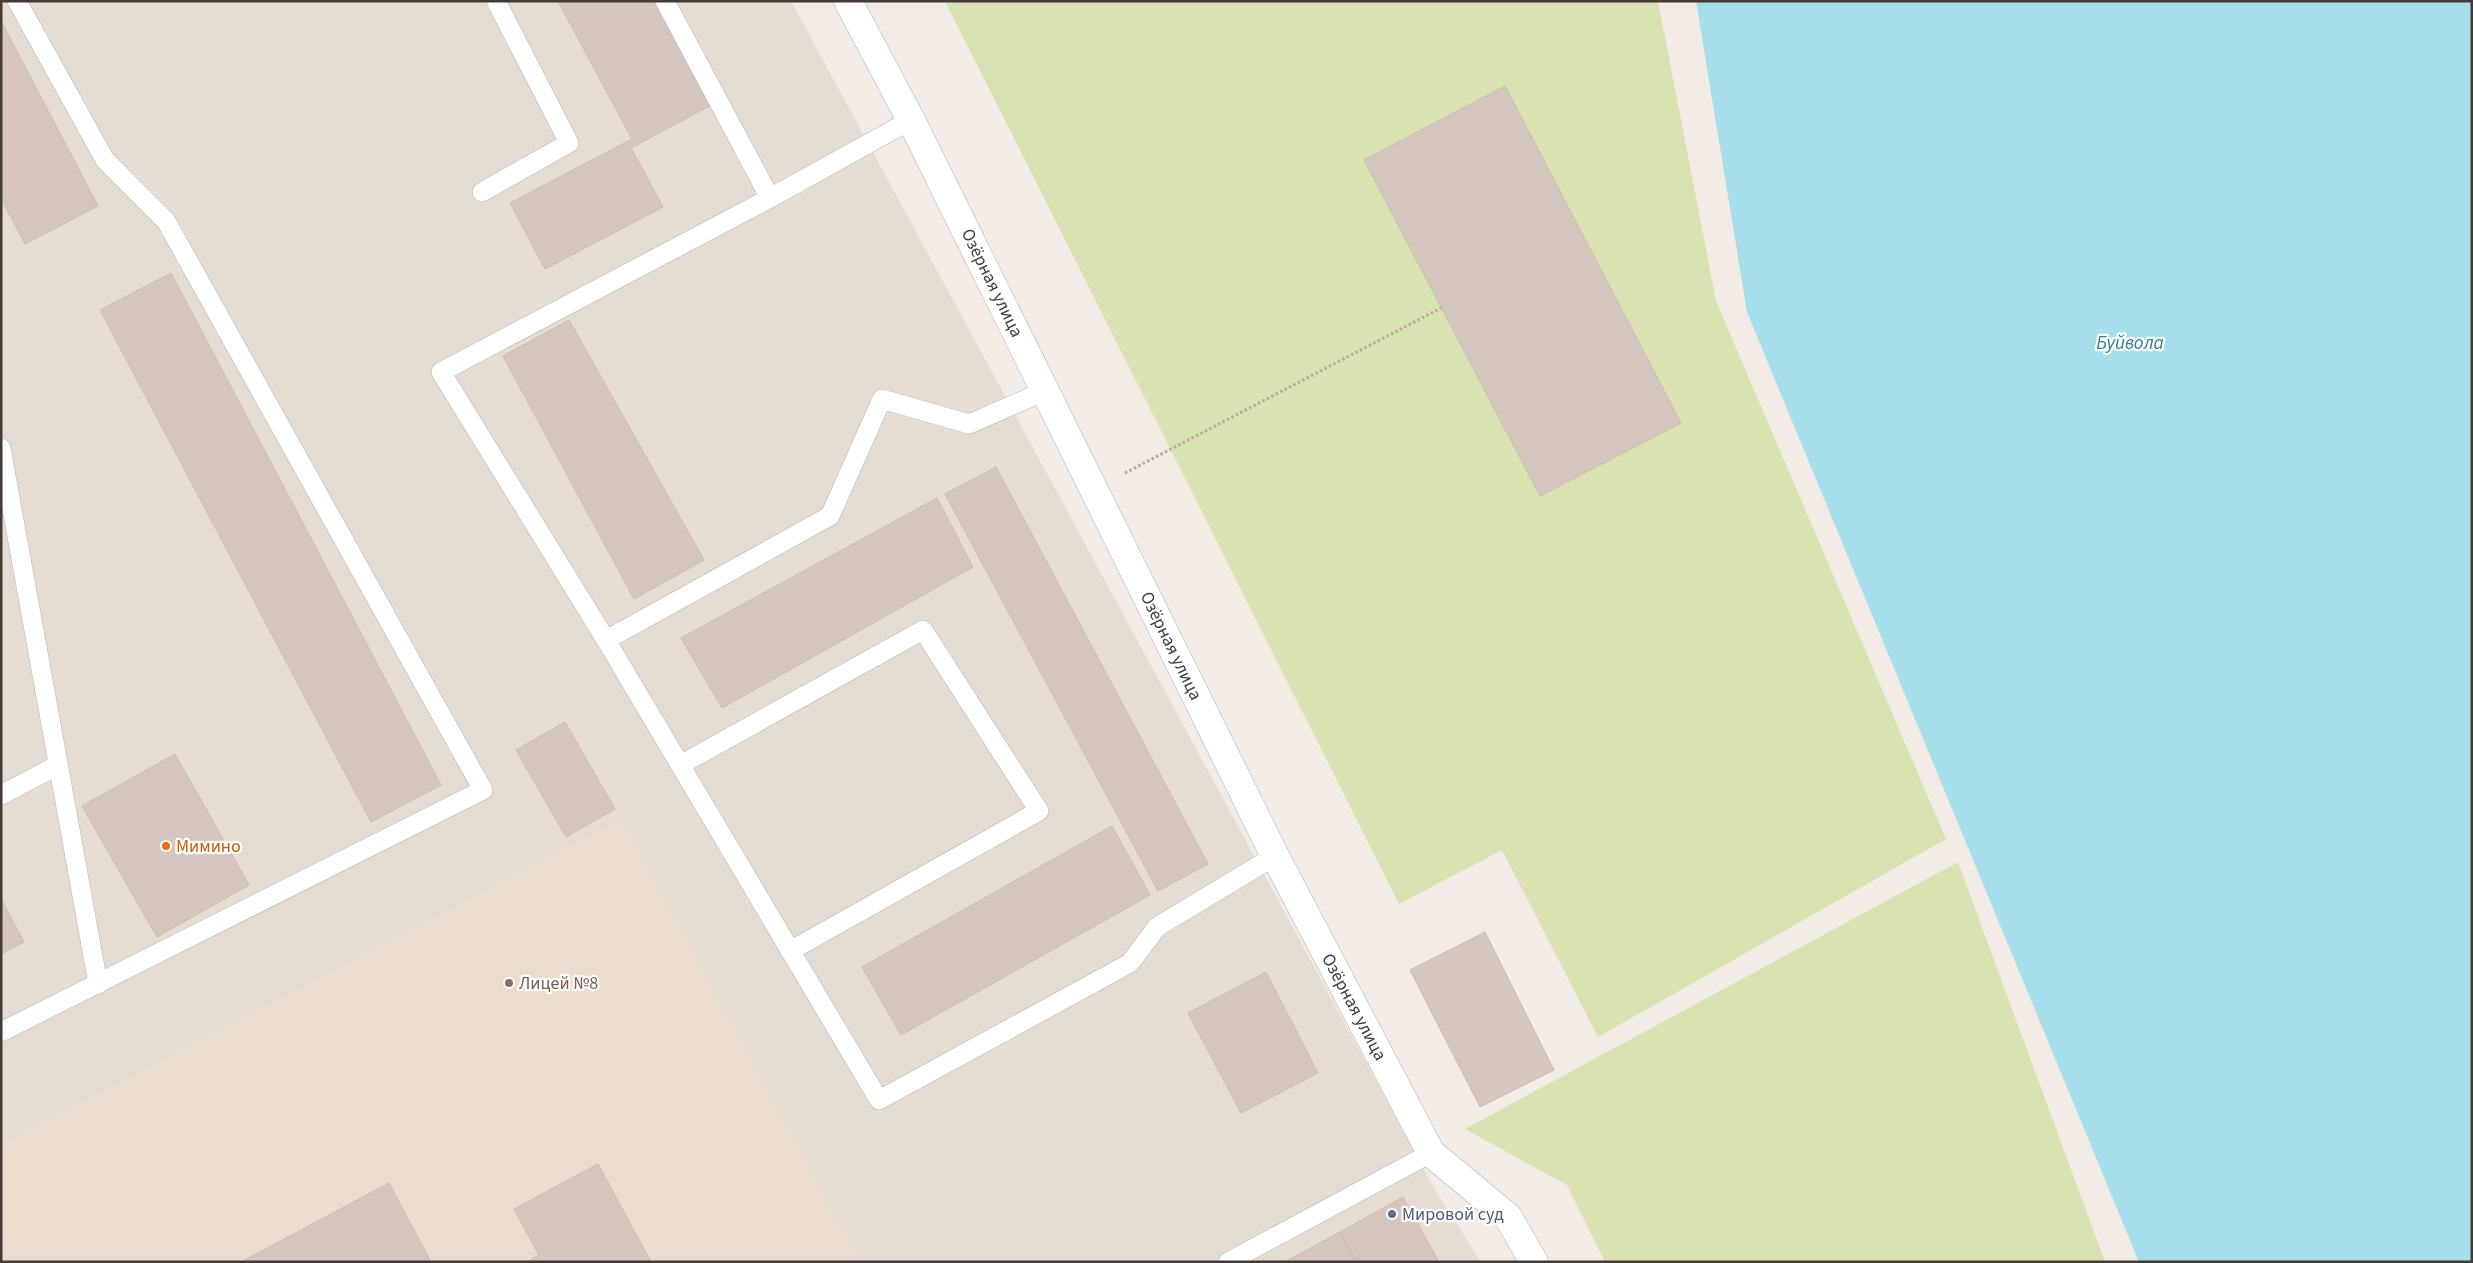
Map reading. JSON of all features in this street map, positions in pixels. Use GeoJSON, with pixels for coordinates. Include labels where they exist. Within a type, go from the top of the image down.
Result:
{"type":"FeatureCollection","features":[{"type":"Feature","properties":{"kind":"street","name":"Озёрная улица"},"geometry":{"type":"LineString","coordinates":[[848,1],[911,120],[1275,856],[1430,1153],[1508,1218],[1534,1262]]}},
{"type":"Feature","properties":{"kind":"lane"},"geometry":{"type":"LineString","coordinates":[[1,1032],[483,790],[166,221],[106,160],[17,1]]}},
{"type":"Feature","properties":{"kind":"lane"},"geometry":{"type":"LineString","coordinates":[[482,192],[569,142],[496,1]]}},
{"type":"Feature","properties":{"kind":"lane"},"geometry":{"type":"LineString","coordinates":[[665,1],[770,198]]}},
{"type":"Feature","properties":{"kind":"lane"},"geometry":{"type":"LineString","coordinates":[[911,120],[770,198],[441,372],[606,640],[880,1100],[1130,963],[1157,926],[1275,856]]}},
{"type":"Feature","properties":{"kind":"lane"},"geometry":{"type":"LineString","coordinates":[[606,640],[830,516],[882,399],[969,424],[1045,391]]}},
{"type":"Feature","properties":{"kind":"lane"},"geometry":{"type":"LineString","coordinates":[[1,448],[98,984]]}},
{"type":"Feature","properties":{"kind":"lane"},"geometry":{"type":"LineString","coordinates":[[680,765],[923,630],[1039,811],[790,951]]}},
{"type":"Feature","properties":{"kind":"lane"},"geometry":{"type":"LineString","coordinates":[[1,795],[58,765]]}},
{"type":"Feature","properties":{"kind":"lane"},"geometry":{"type":"LineString","coordinates":[[1228,1262],[1430,1153]]}},
{"type":"Feature","properties":{"kind":"path"},"geometry":{"type":"LineString","coordinates":[[1094,489],[1441,308]]}},
{"type":"Feature","properties":{"kind":"shaded area"},"geometry":{"type":"Polygon","coordinates":[[[1,1],[791,1],[1435,1190],[1481,1262],[1,1262],[1,1]]]}},
{"type":"Feature","properties":{"kind":"shaded area","name":"Лицей №8"},"geometry":{"type":"Polygon","coordinates":[[[620,820],[858,1262],[1,1262],[1,1145],[620,820]]]}},
{"type":"Feature","properties":{"kind":"green space"},"geometry":{"type":"Polygon","coordinates":[[[945,1],[1658,1],[1716,301],[1946,839],[1598,1037],[1502,850],[1399,904],[945,1]]]}},
{"type":"Feature","properties":{"kind":"green space"},"geometry":{"type":"Polygon","coordinates":[[[1958,862],[2105,1262],[1605,1262],[1567,1185],[1465,1129],[1958,862]]]}},
{"type":"Feature","properties":{"kind":"water","name":"Буйвола"},"geometry":{"type":"Polygon","coordinates":[[[1696,1],[2472,1],[2472,1262],[2139,1262],[1747,312],[1696,1]]]}},
{"type":"Feature","properties":{"kind":"building"},"geometry":{"type":"Polygon","coordinates":[[[558,1],[658,1],[713,104],[631,148],[663,207],[545,269],[510,203],[632,139],[558,1]]]}},
{"type":"Feature","properties":{"kind":"building"},"geometry":{"type":"Polygon","coordinates":[[[1,21],[98,206],[25,244],[1,198],[1,21]]]}},
{"type":"Feature","properties":{"kind":"building"},"geometry":{"type":"Polygon","coordinates":[[[1505,86],[1681,423],[1540,496],[1364,160],[1505,86]]]}},
{"type":"Feature","properties":{"kind":"building"},"geometry":{"type":"Polygon","coordinates":[[[171,273],[441,785],[371,822],[100,310],[171,273]]]}},
{"type":"Feature","properties":{"kind":"building"},"geometry":{"type":"Polygon","coordinates":[[[569,320],[704,560],[634,599],[503,356],[569,320]]]}},
{"type":"Feature","properties":{"kind":"building"},"geometry":{"type":"Polygon","coordinates":[[[996,467],[1208,864],[1158,891],[945,494],[996,467]]]}},
{"type":"Feature","properties":{"kind":"building"},"geometry":{"type":"Polygon","coordinates":[[[937,498],[973,567],[722,708],[681,638],[937,498]]]}},
{"type":"Feature","properties":{"kind":"building"},"geometry":{"type":"Polygon","coordinates":[[[565,722],[615,809],[566,837],[516,750],[565,722]]]}},
{"type":"Feature","properties":{"kind":"building","name":"Мимино"},"geometry":{"type":"Polygon","coordinates":[[[175,754],[249,885],[157,937],[82,806],[175,754]]]}},
{"type":"Feature","properties":{"kind":"building"},"geometry":{"type":"Polygon","coordinates":[[[1112,826],[1150,895],[901,1035],[862,967],[1112,826]]]}},
{"type":"Feature","properties":{"kind":"building"},"geometry":{"type":"Polygon","coordinates":[[[1,899],[24,942],[1,954],[1,899]]]}},
{"type":"Feature","properties":{"kind":"building"},"geometry":{"type":"Polygon","coordinates":[[[1485,932],[1554,1070],[1480,1107],[1410,970],[1485,932]]]}},
{"type":"Feature","properties":{"kind":"building"},"geometry":{"type":"Polygon","coordinates":[[[1266,972],[1318,1073],[1241,1113],[1188,1013],[1266,972]]]}},
{"type":"Feature","properties":{"kind":"building"},"geometry":{"type":"Polygon","coordinates":[[[598,1164],[651,1262],[527,1262],[539,1255],[514,1209],[598,1164]]]}},
{"type":"Feature","properties":{"kind":"building"},"geometry":{"type":"Polygon","coordinates":[[[389,1183],[431,1262],[241,1262],[389,1183]]]}},
{"type":"Feature","properties":{"kind":"building","name":"Мировой суд"},"geometry":{"type":"Polygon","coordinates":[[[1403,1197],[1439,1262],[1356,1262],[1340,1232],[1403,1197]]]}},
{"type":"Feature","properties":{"kind":"building"},"geometry":{"type":"Polygon","coordinates":[[[1340,1232],[1356,1262],[1285,1262],[1340,1232]]]}},
{"type":"Feature","properties":{"kind":"place","name":"Мимино"},"geometry":{"type":"Point","coordinates":[166,846]}},
{"type":"Feature","properties":{"kind":"place","name":"Лицей №8"},"geometry":{"type":"Point","coordinates":[509,983]}},
{"type":"Feature","properties":{"kind":"place","name":"Мировой суд"},"geometry":{"type":"Point","coordinates":[1392,1214]}}]}
